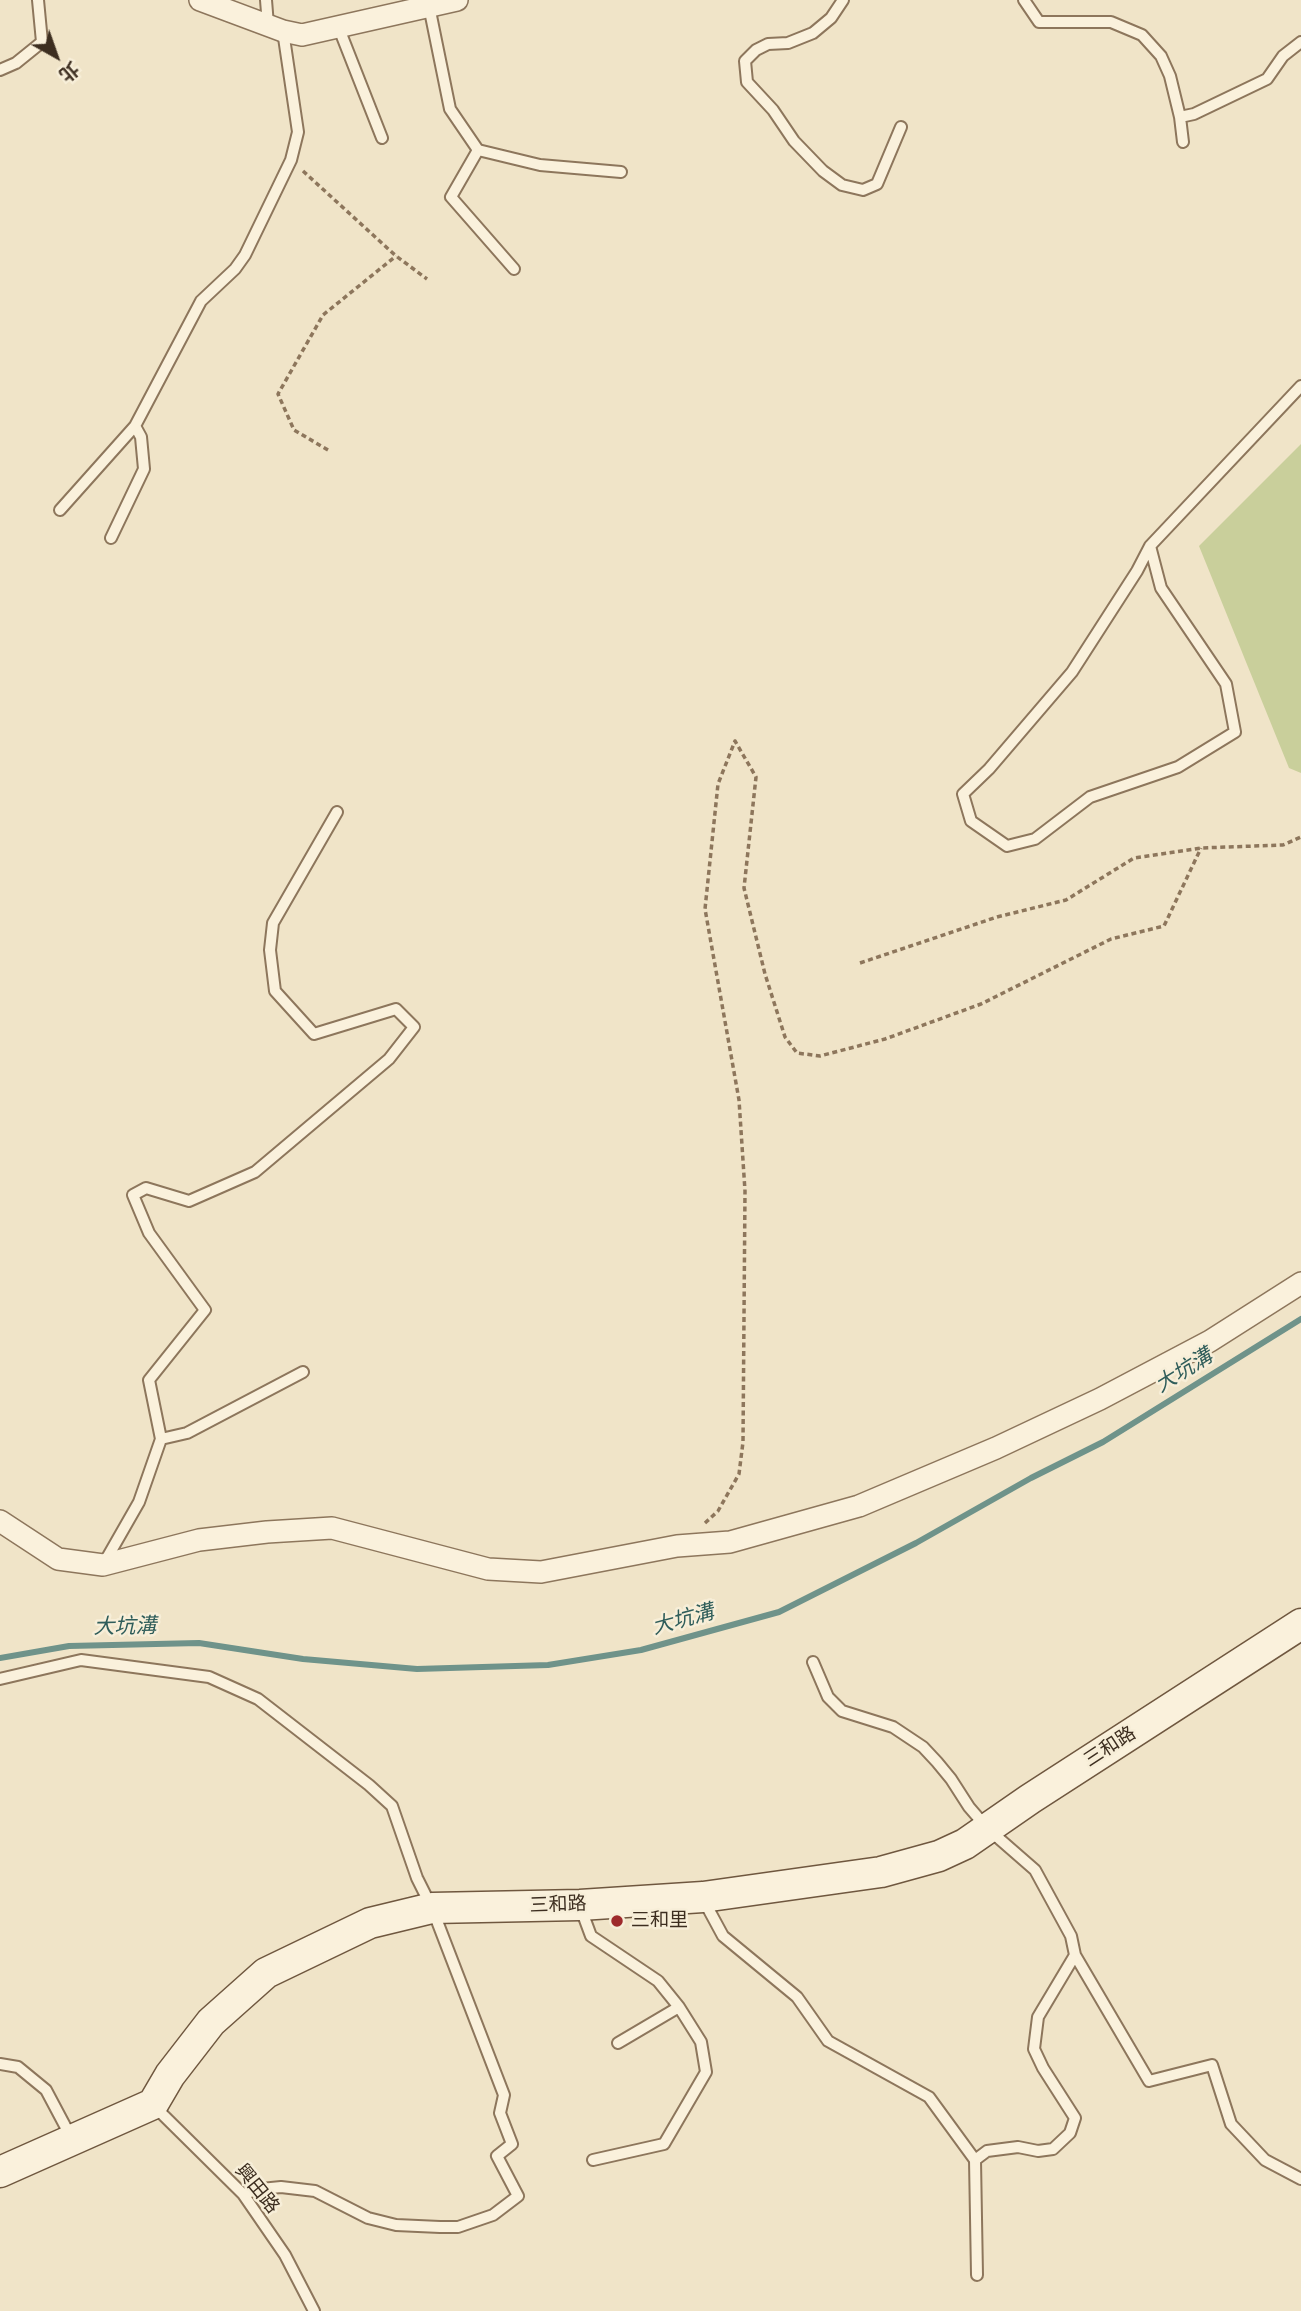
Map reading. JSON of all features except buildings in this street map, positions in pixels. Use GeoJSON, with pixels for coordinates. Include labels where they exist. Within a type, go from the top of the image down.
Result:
{"type":"FeatureCollection","features":[{"type":"Feature","properties":{"kind":"main road","name":"三和路"},"geometry":{"type":"LineString","coordinates":[[153,2104],[170,2075],[211,2022],[266,1973],[370,1923],[432,1908],[580,1905],[703,1897],[881,1872],[939,1856],[965,1844],[1301,1624]]}},
{"type":"Feature","properties":{"kind":"main road"},"geometry":{"type":"LineString","coordinates":[[0,2172],[153,2104]]}},
{"type":"Feature","properties":{"kind":"street"},"geometry":{"type":"LineString","coordinates":[[200,0],[275,28],[302,35],[457,0]]}},
{"type":"Feature","properties":{"kind":"street"},"geometry":{"type":"LineString","coordinates":[[0,1521],[58,1559],[103,1565],[199,1541],[267,1532],[332,1528],[488,1569],[541,1572],[677,1546],[730,1542],[859,1506],[925,1480],[1100,1399],[1210,1341],[1301,1283]]}},
{"type":"Feature","properties":{"kind":"lane"},"geometry":{"type":"LineString","coordinates":[[0,70],[16,63],[41,42],[38,0]]}},
{"type":"Feature","properties":{"kind":"lane"},"geometry":{"type":"LineString","coordinates":[[60,510],[135,426],[201,300],[235,270],[245,255],[291,160],[298,132],[275,28],[266,0]]}},
{"type":"Feature","properties":{"kind":"lane"},"geometry":{"type":"LineString","coordinates":[[843,0],[831,18],[813,33],[788,43],[768,44],[756,50],[745,61],[747,82],[773,110],[794,141],[823,171],[842,185],[863,190],[877,184],[901,127]]}},
{"type":"Feature","properties":{"kind":"lane"},"geometry":{"type":"LineString","coordinates":[[1024,0],[1039,22],[1111,22],[1142,35],[1161,56],[1165,66],[1180,117],[1183,142]]}},
{"type":"Feature","properties":{"kind":"lane"},"geometry":{"type":"LineString","coordinates":[[429,6],[450,108],[478,150],[540,165],[621,172]]}},
{"type":"Feature","properties":{"kind":"lane"},"geometry":{"type":"LineString","coordinates":[[338,26],[382,138]]}},
{"type":"Feature","properties":{"kind":"lane"},"geometry":{"type":"LineString","coordinates":[[1180,117],[1194,114],[1267,79],[1283,56],[1301,42]]}},
{"type":"Feature","properties":{"kind":"lane"},"geometry":{"type":"LineString","coordinates":[[478,150],[451,197],[514,269]]}},
{"type":"Feature","properties":{"kind":"lane"},"geometry":{"type":"LineString","coordinates":[[1150,546],[1161,588],[1226,684],[1235,732],[1178,767],[1090,797],[1035,839],[1007,846],[971,821],[963,794],[989,769],[1072,672],[1137,571],[1150,546],[1301,386]]}},
{"type":"Feature","properties":{"kind":"lane"},"geometry":{"type":"LineString","coordinates":[[111,538],[144,469],[141,437],[135,426]]}},
{"type":"Feature","properties":{"kind":"lane"},"geometry":{"type":"LineString","coordinates":[[103,1565],[139,1502],[161,1439],[149,1380],[205,1310],[149,1233],[133,1195],[146,1188],[189,1201],[255,1172],[389,1059],[414,1027],[396,1009],[314,1034],[275,990],[270,950],[273,923],[337,812]]}},
{"type":"Feature","properties":{"kind":"lane"},"geometry":{"type":"LineString","coordinates":[[161,1439],[187,1433],[303,1372]]}},
{"type":"Feature","properties":{"kind":"lane"},"geometry":{"type":"LineString","coordinates":[[0,1679],[80,1660],[209,1677],[258,1699],[369,1785],[391,1806],[417,1878],[432,1908],[505,2095],[500,2113],[512,2144],[497,2156],[518,2196],[493,2215],[458,2227],[440,2227],[396,2225],[368,2218],[315,2191],[281,2187],[243,2194]]}},
{"type":"Feature","properties":{"kind":"lane"},"geometry":{"type":"LineString","coordinates":[[813,1662],[828,1697],[842,1711],[893,1727],[923,1747],[988,1829],[1035,1870],[1071,1936],[1075,1955],[1149,2081],[1212,2065],[1231,2124],[1265,2160],[1301,2179]]}},
{"type":"Feature","properties":{"kind":"lane"},"geometry":{"type":"LineString","coordinates":[[703,1897],[723,1936],[797,1997],[828,2041],[929,2097],[975,2160],[977,2275]]}},
{"type":"Feature","properties":{"kind":"lane"},"geometry":{"type":"LineString","coordinates":[[580,1905],[591,1936],[658,1982],[679,2007],[701,2042],[706,2072],[664,2144],[593,2160]]}},
{"type":"Feature","properties":{"kind":"lane"},"geometry":{"type":"LineString","coordinates":[[975,2160],[987,2151],[1018,2147],[1038,2151],[1052,2149],[1070,2133],[1075,2118],[1034,2049],[1038,2017],[1075,1955]]}},
{"type":"Feature","properties":{"kind":"lane"},"geometry":{"type":"LineString","coordinates":[[618,2043],[679,2007]]}},
{"type":"Feature","properties":{"kind":"lane"},"geometry":{"type":"LineString","coordinates":[[0,2064],[18,2067],[46,2090],[72,2139]]}},
{"type":"Feature","properties":{"kind":"lane","name":"興田路"},"geometry":{"type":"LineString","coordinates":[[153,2104],[243,2194],[285,2255],[313,2311]]}},
{"type":"Feature","properties":{"kind":"path"},"geometry":{"type":"LineString","coordinates":[[291,160],[396,256],[427,279]]}},
{"type":"Feature","properties":{"kind":"path"},"geometry":{"type":"LineString","coordinates":[[327,450],[294,430],[278,394],[323,315],[396,256]]}},
{"type":"Feature","properties":{"kind":"path"},"geometry":{"type":"LineString","coordinates":[[677,1546],[718,1511],[739,1474],[743,1442],[745,1191],[739,1100],[705,909],[718,784],[735,741],[756,777],[744,888],[765,974],[785,1037],[797,1053],[820,1056],[885,1039],[981,1004],[1111,939],[1164,926],[1201,848]]}},
{"type":"Feature","properties":{"kind":"path"},"geometry":{"type":"LineString","coordinates":[[860,963],[997,917],[1066,900],[1134,858],[1201,848],[1283,845],[1301,836]]}},
{"type":"Feature","properties":{"kind":"green space"},"geometry":{"type":"Polygon","coordinates":[[[1301,444],[1301,773],[1289,768],[1199,546],[1301,444]]]}},
{"type":"Feature","properties":{"kind":"waterway","name":"大坑溝"},"geometry":{"type":"LineString","coordinates":[[0,1658],[69,1646],[199,1643],[303,1659],[417,1669],[548,1665],[641,1650],[779,1612],[916,1543],[1031,1478],[1103,1442],[1301,1319]]}},
{"type":"Feature","properties":{"kind":"place","name":"三和里"},"geometry":{"type":"Point","coordinates":[617,1921]}}]}
